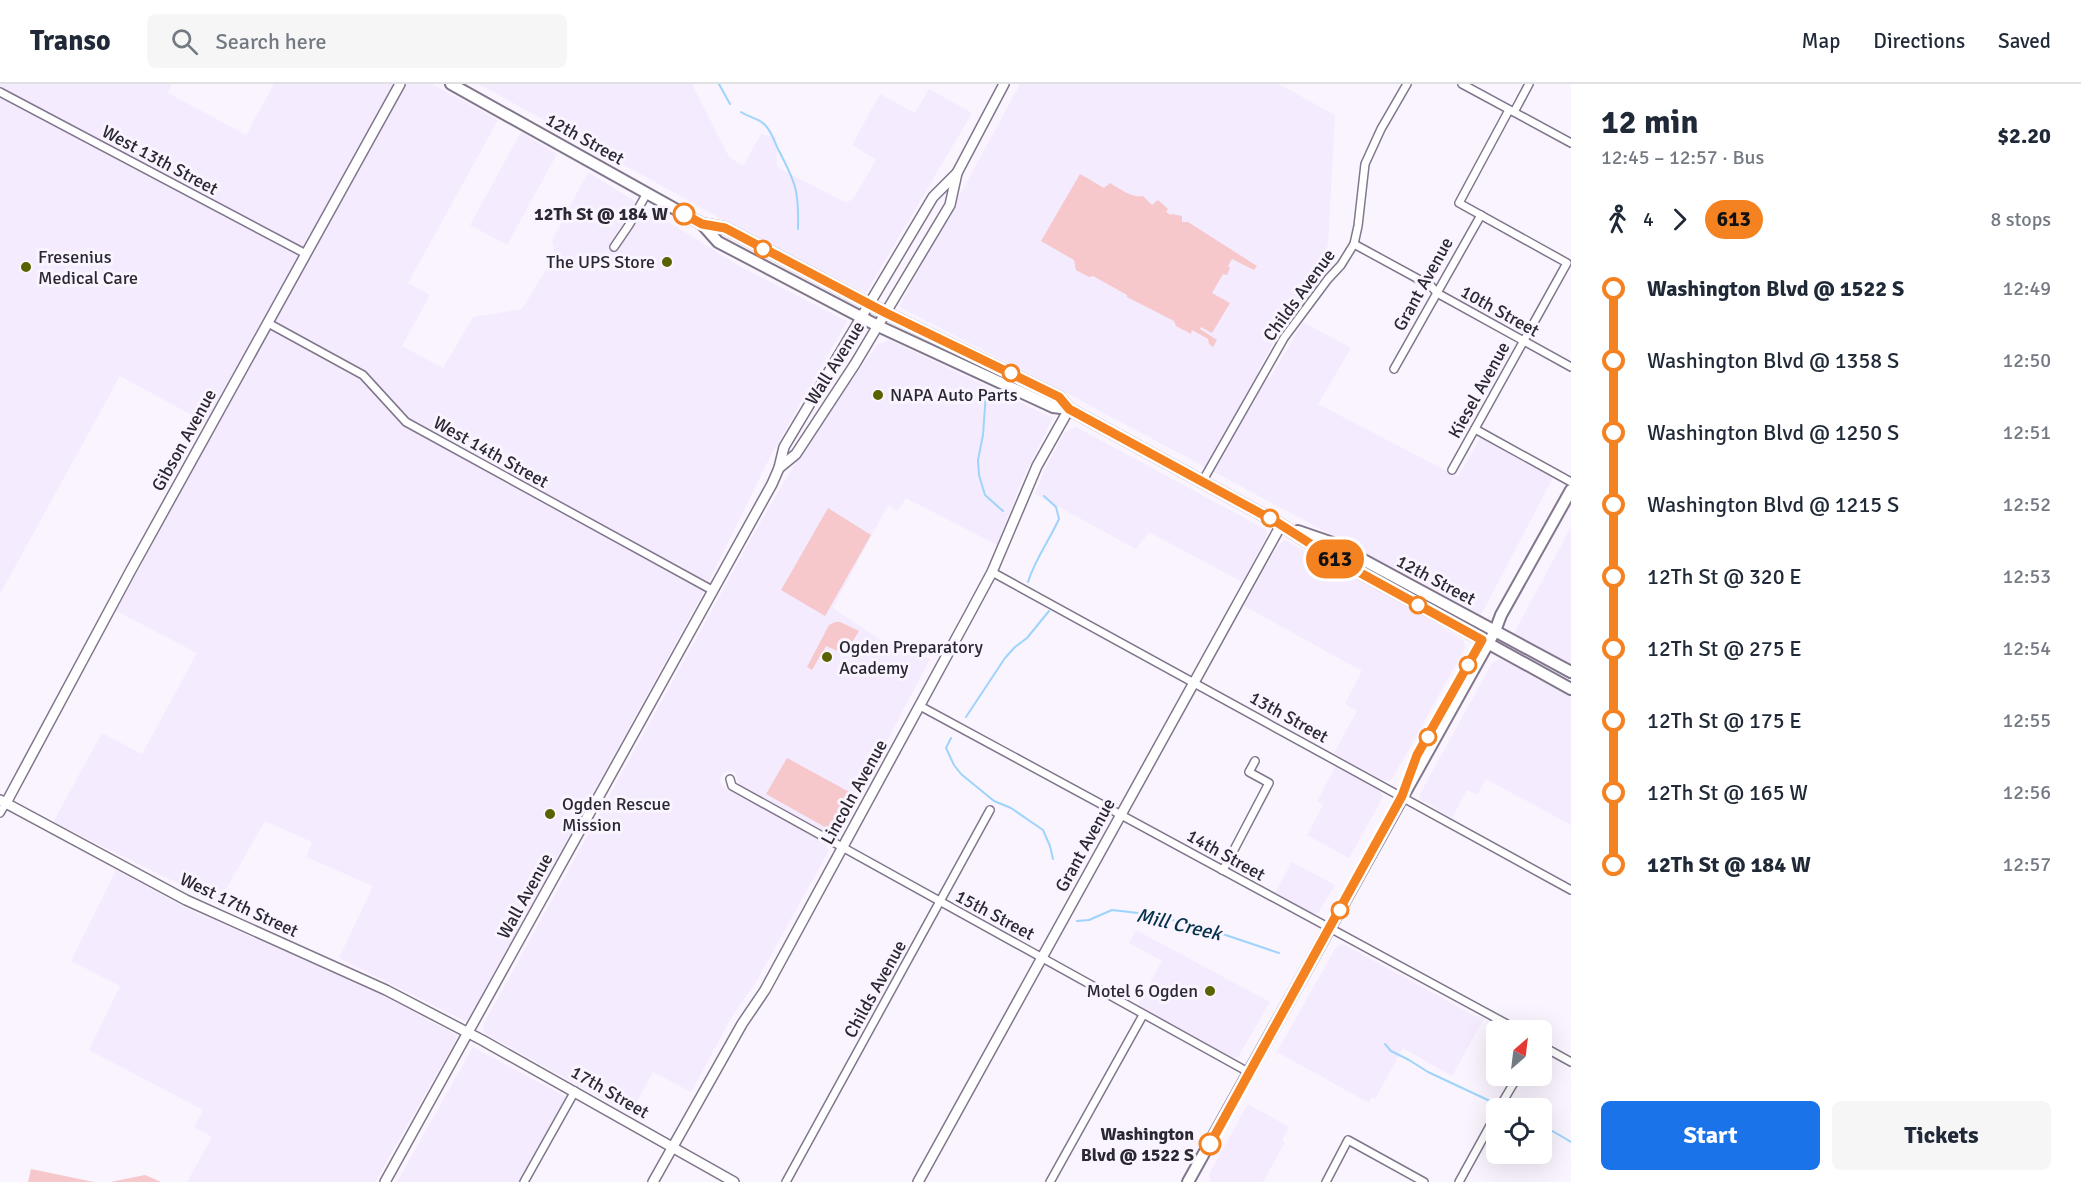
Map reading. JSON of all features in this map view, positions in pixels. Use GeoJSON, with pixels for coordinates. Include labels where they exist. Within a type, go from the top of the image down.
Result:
{"type":"FeatureCollection","features":[{"type":"Feature","properties":{"kind":"main road","name":"12th Street"},"geometry":{"type":"LineString","coordinates":[[451,84],[702,224],[725,228],[886,313],[1059,397],[1069,409],[1281,525],[1328,555],[1571,689]]}},
{"type":"Feature","properties":{"kind":"main road","name":"12th Street"},"geometry":{"type":"LineString","coordinates":[[702,224],[718,242],[861,318],[1053,407],[1069,409]]}},
{"type":"Feature","properties":{"kind":"main road"},"geometry":{"type":"LineString","coordinates":[[1192,1181],[1402,796],[1417,755],[1501,615],[1571,490]]}},
{"type":"Feature","properties":{"kind":"main road","name":"12th Street"},"geometry":{"type":"LineString","coordinates":[[1281,525],[1330,542],[1571,672]]}},
{"type":"Feature","properties":{"kind":"street","name":"Gibson Avenue"},"geometry":{"type":"LineString","coordinates":[[0,813],[3,801],[400,84]]}},
{"type":"Feature","properties":{"kind":"street","name":"Wall Avenue"},"geometry":{"type":"LineString","coordinates":[[779,468],[796,454],[878,326],[950,205],[957,173],[1004,84]]}},
{"type":"Feature","properties":{"kind":"street","name":"Childs Avenue"},"geometry":{"type":"LineString","coordinates":[[1202,482],[1284,338],[1341,265],[1354,244],[1365,164],[1407,84]]}},
{"type":"Feature","properties":{"kind":"street"},"geometry":{"type":"LineString","coordinates":[[1462,84],[1571,143]]}},
{"type":"Feature","properties":{"kind":"street"},"geometry":{"type":"LineString","coordinates":[[1481,215],[1459,203],[1511,111],[1529,84]]}},
{"type":"Feature","properties":{"kind":"street","name":"West 13th Street"},"geometry":{"type":"LineString","coordinates":[[0,92],[306,254]]}},
{"type":"Feature","properties":{"kind":"street","name":"Wall Avenue"},"geometry":{"type":"LineString","coordinates":[[385,1182],[779,468],[784,447],[933,197],[957,173]]}},
{"type":"Feature","properties":{"kind":"street"},"geometry":{"type":"LineString","coordinates":[[614,246],[647,194]]}},
{"type":"Feature","properties":{"kind":"street","name":"Kiesel Avenue"},"geometry":{"type":"LineString","coordinates":[[1452,470],[1567,263],[1481,215]]}},
{"type":"Feature","properties":{"kind":"street","name":"Grant Avenue"},"geometry":{"type":"LineString","coordinates":[[1394,369],[1481,215]]}},
{"type":"Feature","properties":{"kind":"street","name":"10th Street"},"geometry":{"type":"LineString","coordinates":[[1354,244],[1571,367]]}},
{"type":"Feature","properties":{"kind":"street","name":"West 14th Street"},"geometry":{"type":"LineString","coordinates":[[268,322],[363,375],[406,422],[712,590]]}},
{"type":"Feature","properties":{"kind":"street","name":"Lincoln Avenue"},"geometry":{"type":"LineString","coordinates":[[653,1182],[742,1024],[765,990],[920,706],[992,572],[1037,466],[1069,409]]}},
{"type":"Feature","properties":{"kind":"street"},"geometry":{"type":"LineString","coordinates":[[1475,429],[1571,482]]}},
{"type":"Feature","properties":{"kind":"street","name":"Grant Avenue"},"geometry":{"type":"LineString","coordinates":[[918,1182],[1281,525]]}},
{"type":"Feature","properties":{"kind":"street","name":"13th Street"},"geometry":{"type":"LineString","coordinates":[[992,572],[1571,890]]}},
{"type":"Feature","properties":{"kind":"street","name":"14th Street"},"geometry":{"type":"LineString","coordinates":[[920,706],[1499,1020]]}},
{"type":"Feature","properties":{"kind":"street"},"geometry":{"type":"LineString","coordinates":[[1222,870],[1269,783],[1249,772],[1255,761]]}},
{"type":"Feature","properties":{"kind":"street","name":"15th Street"},"geometry":{"type":"LineString","coordinates":[[730,779],[732,786],[1250,1073]]}},
{"type":"Feature","properties":{"kind":"street","name":"West 17th Street"},"geometry":{"type":"LineString","coordinates":[[3,801],[186,900],[386,990],[468,1034]]}},
{"type":"Feature","properties":{"kind":"street","name":"Childs Avenue"},"geometry":{"type":"LineString","coordinates":[[786,1182],[990,810]]}},
{"type":"Feature","properties":{"kind":"street"},"geometry":{"type":"LineString","coordinates":[[1050,1182],[1143,1015]]}},
{"type":"Feature","properties":{"kind":"street","name":"17th Street"},"geometry":{"type":"LineString","coordinates":[[468,1034],[575,1091],[734,1182]]}},
{"type":"Feature","properties":{"kind":"street"},"geometry":{"type":"LineString","coordinates":[[1552,1052],[1571,1062]]}},
{"type":"Feature","properties":{"kind":"street"},"geometry":{"type":"LineString","coordinates":[[524,1182],[575,1091]]}},
{"type":"Feature","properties":{"kind":"street"},"geometry":{"type":"LineString","coordinates":[[1459,1182],[1486,1133]]}},
{"type":"Feature","properties":{"kind":"street"},"geometry":{"type":"LineString","coordinates":[[1326,1182],[1348,1140],[1424,1182]]}},
{"type":"Feature","properties":{"kind":"shaded area"},"geometry":{"type":"Polygon","coordinates":[[[0,84],[172,84],[168,93],[246,135],[274,84],[432,84],[498,120],[408,283],[430,295],[402,346],[443,368],[473,317],[522,309],[555,255],[552,240],[588,172],[741,267],[847,321],[771,455],[703,593],[467,1022],[339,958],[373,886],[306,857],[312,842],[265,821],[218,903],[53,822],[102,733],[142,754],[197,653],[116,611],[216,428],[120,376],[0,594],[0,84]]]}},
{"type":"Feature","properties":{"kind":"shaded area"},"geometry":{"type":"Polygon","coordinates":[[[479,84],[692,84],[729,157],[743,166],[761,134],[776,137],[777,167],[846,203],[853,199],[876,160],[852,145],[880,94],[915,113],[929,89],[972,113],[866,293],[741,230],[479,84]]]}},
{"type":"Feature","properties":{"kind":"shaded area"},"geometry":{"type":"Polygon","coordinates":[[[1020,84],[1279,84],[1335,115],[1328,245],[1257,372],[1270,378],[1303,322],[1351,348],[1318,404],[1458,477],[1481,437],[1554,476],[1481,615],[1061,390],[899,307],[1020,84]]]}},
{"type":"Feature","properties":{"kind":"shaded area"},"geometry":{"type":"Polygon","coordinates":[[[521,132],[557,154],[507,245],[470,225],[521,132]]]}},
{"type":"Feature","properties":{"kind":"shaded area"},"geometry":{"type":"Polygon","coordinates":[[[1080,174],[1104,188],[1110,183],[1130,194],[1143,196],[1152,205],[1158,200],[1168,209],[1166,212],[1182,216],[1182,222],[1188,222],[1257,266],[1254,270],[1232,259],[1227,275],[1223,274],[1212,293],[1230,303],[1212,333],[1201,327],[1200,329],[1217,340],[1213,347],[1209,344],[1208,339],[1192,330],[1191,334],[1176,326],[1174,321],[1127,297],[1093,276],[1089,277],[1076,270],[1074,260],[1041,241],[1080,174]]]}},
{"type":"Feature","properties":{"kind":"shaded area"},"geometry":{"type":"Polygon","coordinates":[[[889,340],[1053,418],[1022,480],[997,545],[906,498],[898,511],[888,505],[833,608],[879,639],[930,659],[838,834],[830,835],[739,784],[735,772],[726,771],[721,776],[722,786],[821,840],[827,845],[828,852],[756,982],[733,1015],[691,1092],[653,1072],[630,1114],[486,1034],[483,1025],[757,528],[803,450],[877,345],[889,340]]]}},
{"type":"Feature","properties":{"kind":"shaded area"},"geometry":{"type":"Polygon","coordinates":[[[1076,427],[1265,529],[1266,538],[1242,582],[1149,532],[1136,549],[1035,494],[1048,463],[1065,432],[1076,427]]]}},
{"type":"Feature","properties":{"kind":"shaded area"},"geometry":{"type":"Polygon","coordinates":[[[828,508],[871,535],[825,616],[781,590],[828,508]]]}},
{"type":"Feature","properties":{"kind":"shaded area"},"geometry":{"type":"Polygon","coordinates":[[[1571,527],[1571,667],[1513,635],[1571,527]]]}},
{"type":"Feature","properties":{"kind":"shaded area"},"geometry":{"type":"Polygon","coordinates":[[[1285,540],[1464,641],[1465,648],[1389,781],[1384,781],[1334,753],[1357,711],[1345,704],[1362,671],[1244,606],[1278,545],[1285,540]]]}},
{"type":"Feature","properties":{"kind":"shaded area"},"geometry":{"type":"Polygon","coordinates":[[[835,622],[859,631],[845,654],[826,646],[812,670],[807,667],[829,625],[835,622]]]}},
{"type":"Feature","properties":{"kind":"shaded area"},"geometry":{"type":"Polygon","coordinates":[[[1501,659],[1571,697],[1571,825],[1486,779],[1477,795],[1467,790],[1452,818],[1420,799],[1420,794],[1492,663],[1501,659]]]}},
{"type":"Feature","properties":{"kind":"shaded area"},"geometry":{"type":"Polygon","coordinates":[[[787,758],[853,794],[832,831],[766,794],[787,758]]]}},
{"type":"Feature","properties":{"kind":"shaded area"},"geometry":{"type":"Polygon","coordinates":[[[1336,766],[1379,790],[1383,797],[1349,858],[1307,835],[1323,805],[1317,801],[1336,766]]]}},
{"type":"Feature","properties":{"kind":"shaded area"},"geometry":{"type":"Polygon","coordinates":[[[1292,862],[1335,885],[1318,913],[1310,914],[1274,894],[1292,862]]]}},
{"type":"Feature","properties":{"kind":"shaded area"},"geometry":{"type":"Polygon","coordinates":[[[116,870],[184,907],[376,992],[458,1036],[375,1182],[187,1182],[212,1137],[194,1127],[203,1110],[89,1050],[120,986],[71,961],[116,870]]]}},
{"type":"Feature","properties":{"kind":"shaded area"},"geometry":{"type":"Polygon","coordinates":[[[1136,930],[1270,1002],[1238,1057],[1231,1057],[1138,1005],[1162,961],[1129,943],[1136,930]]]}},
{"type":"Feature","properties":{"kind":"shaded area"},"geometry":{"type":"Polygon","coordinates":[[[1341,944],[1475,1016],[1484,1018],[1452,1076],[1403,1048],[1375,1099],[1372,1097],[1369,1103],[1277,1052],[1335,949],[1341,944]]]}},
{"type":"Feature","properties":{"kind":"shaded area"},"geometry":{"type":"Polygon","coordinates":[[[473,1047],[566,1097],[519,1182],[397,1182],[473,1047]]]}},
{"type":"Feature","properties":{"kind":"shaded area"},"geometry":{"type":"Polygon","coordinates":[[[1248,1104],[1289,1127],[1282,1140],[1285,1142],[1263,1182],[1211,1182],[1209,1174],[1248,1104]]]}},
{"type":"Feature","properties":{"kind":"shaded area"},"geometry":{"type":"Polygon","coordinates":[[[31,1169],[94,1182],[28,1182],[31,1169]]]}},
{"type":"Feature","properties":{"kind":"shaded area"},"geometry":{"type":"Polygon","coordinates":[[[145,1175],[161,1182],[110,1182],[145,1175]]]}},
{"type":"Feature","properties":{"kind":"waterway","name":"Mill Creek"},"geometry":{"type":"LineString","coordinates":[[719,84],[730,104]]}},
{"type":"Feature","properties":{"kind":"waterway","name":"Mill Creek"},"geometry":{"type":"LineString","coordinates":[[741,112],[763,123],[789,170],[798,205],[798,229]]}},
{"type":"Feature","properties":{"kind":"waterway","name":"Mill Creek"},"geometry":{"type":"LineString","coordinates":[[986,393],[983,435],[978,460],[979,475],[985,495],[1003,511]]}},
{"type":"Feature","properties":{"kind":"waterway","name":"Mill Creek"},"geometry":{"type":"LineString","coordinates":[[1028,582],[1059,519],[1056,507],[1044,496]]}},
{"type":"Feature","properties":{"kind":"waterway","name":"Mill Creek"},"geometry":{"type":"LineString","coordinates":[[966,717],[1005,658],[1027,638],[1049,611]]}},
{"type":"Feature","properties":{"kind":"waterway","name":"Mill Creek"},"geometry":{"type":"LineString","coordinates":[[951,738],[946,748],[961,774],[994,801],[1011,808],[1043,830],[1053,859]]}},
{"type":"Feature","properties":{"kind":"waterway","name":"Mill Creek"},"geometry":{"type":"LineString","coordinates":[[1077,921],[1089,920],[1112,910],[1138,913],[1196,925],[1279,953]]}},
{"type":"Feature","properties":{"kind":"waterway","name":"Mill Creek"},"geometry":{"type":"LineString","coordinates":[[1385,1044],[1391,1051],[1428,1072],[1486,1099]]}},
{"type":"Feature","properties":{"kind":"waterway","name":"Mill Creek"},"geometry":{"type":"LineString","coordinates":[[1552,1131],[1571,1142]]}},
{"type":"Feature","properties":{"kind":"bus line","name":"613"},"geometry":{"type":"LineString","coordinates":[[684,214],[702,224],[725,228],[886,313],[1059,397],[1069,409],[1278,523],[1328,555],[1482,640],[1417,755],[1402,796],[1210,1144]]}},
{"type":"Feature","properties":{"kind":"place","name":"12Th St @ 184 W"},"geometry":{"type":"Point","coordinates":[684,214]}},
{"type":"Feature","properties":{"kind":"place","name":"The UPS Store"},"geometry":{"type":"Point","coordinates":[667,262]}},
{"type":"Feature","properties":{"kind":"place","name":"Fresenius Medical Care"},"geometry":{"type":"Point","coordinates":[26,267]}},
{"type":"Feature","properties":{"kind":"place","name":"NAPA Auto Parts"},"geometry":{"type":"Point","coordinates":[878,395]}},
{"type":"Feature","properties":{"kind":"place","name":"Ogden Preparatory Academy"},"geometry":{"type":"Point","coordinates":[827,657]}},
{"type":"Feature","properties":{"kind":"place","name":"Ogden Rescue Mission"},"geometry":{"type":"Point","coordinates":[550,814]}},
{"type":"Feature","properties":{"kind":"place","name":"Motel 6 Ogden"},"geometry":{"type":"Point","coordinates":[1210,991]}},
{"type":"Feature","properties":{"kind":"place","name":"Washington Blvd @ 1522 S"},"geometry":{"type":"Point","coordinates":[1210,1144]}}]}
